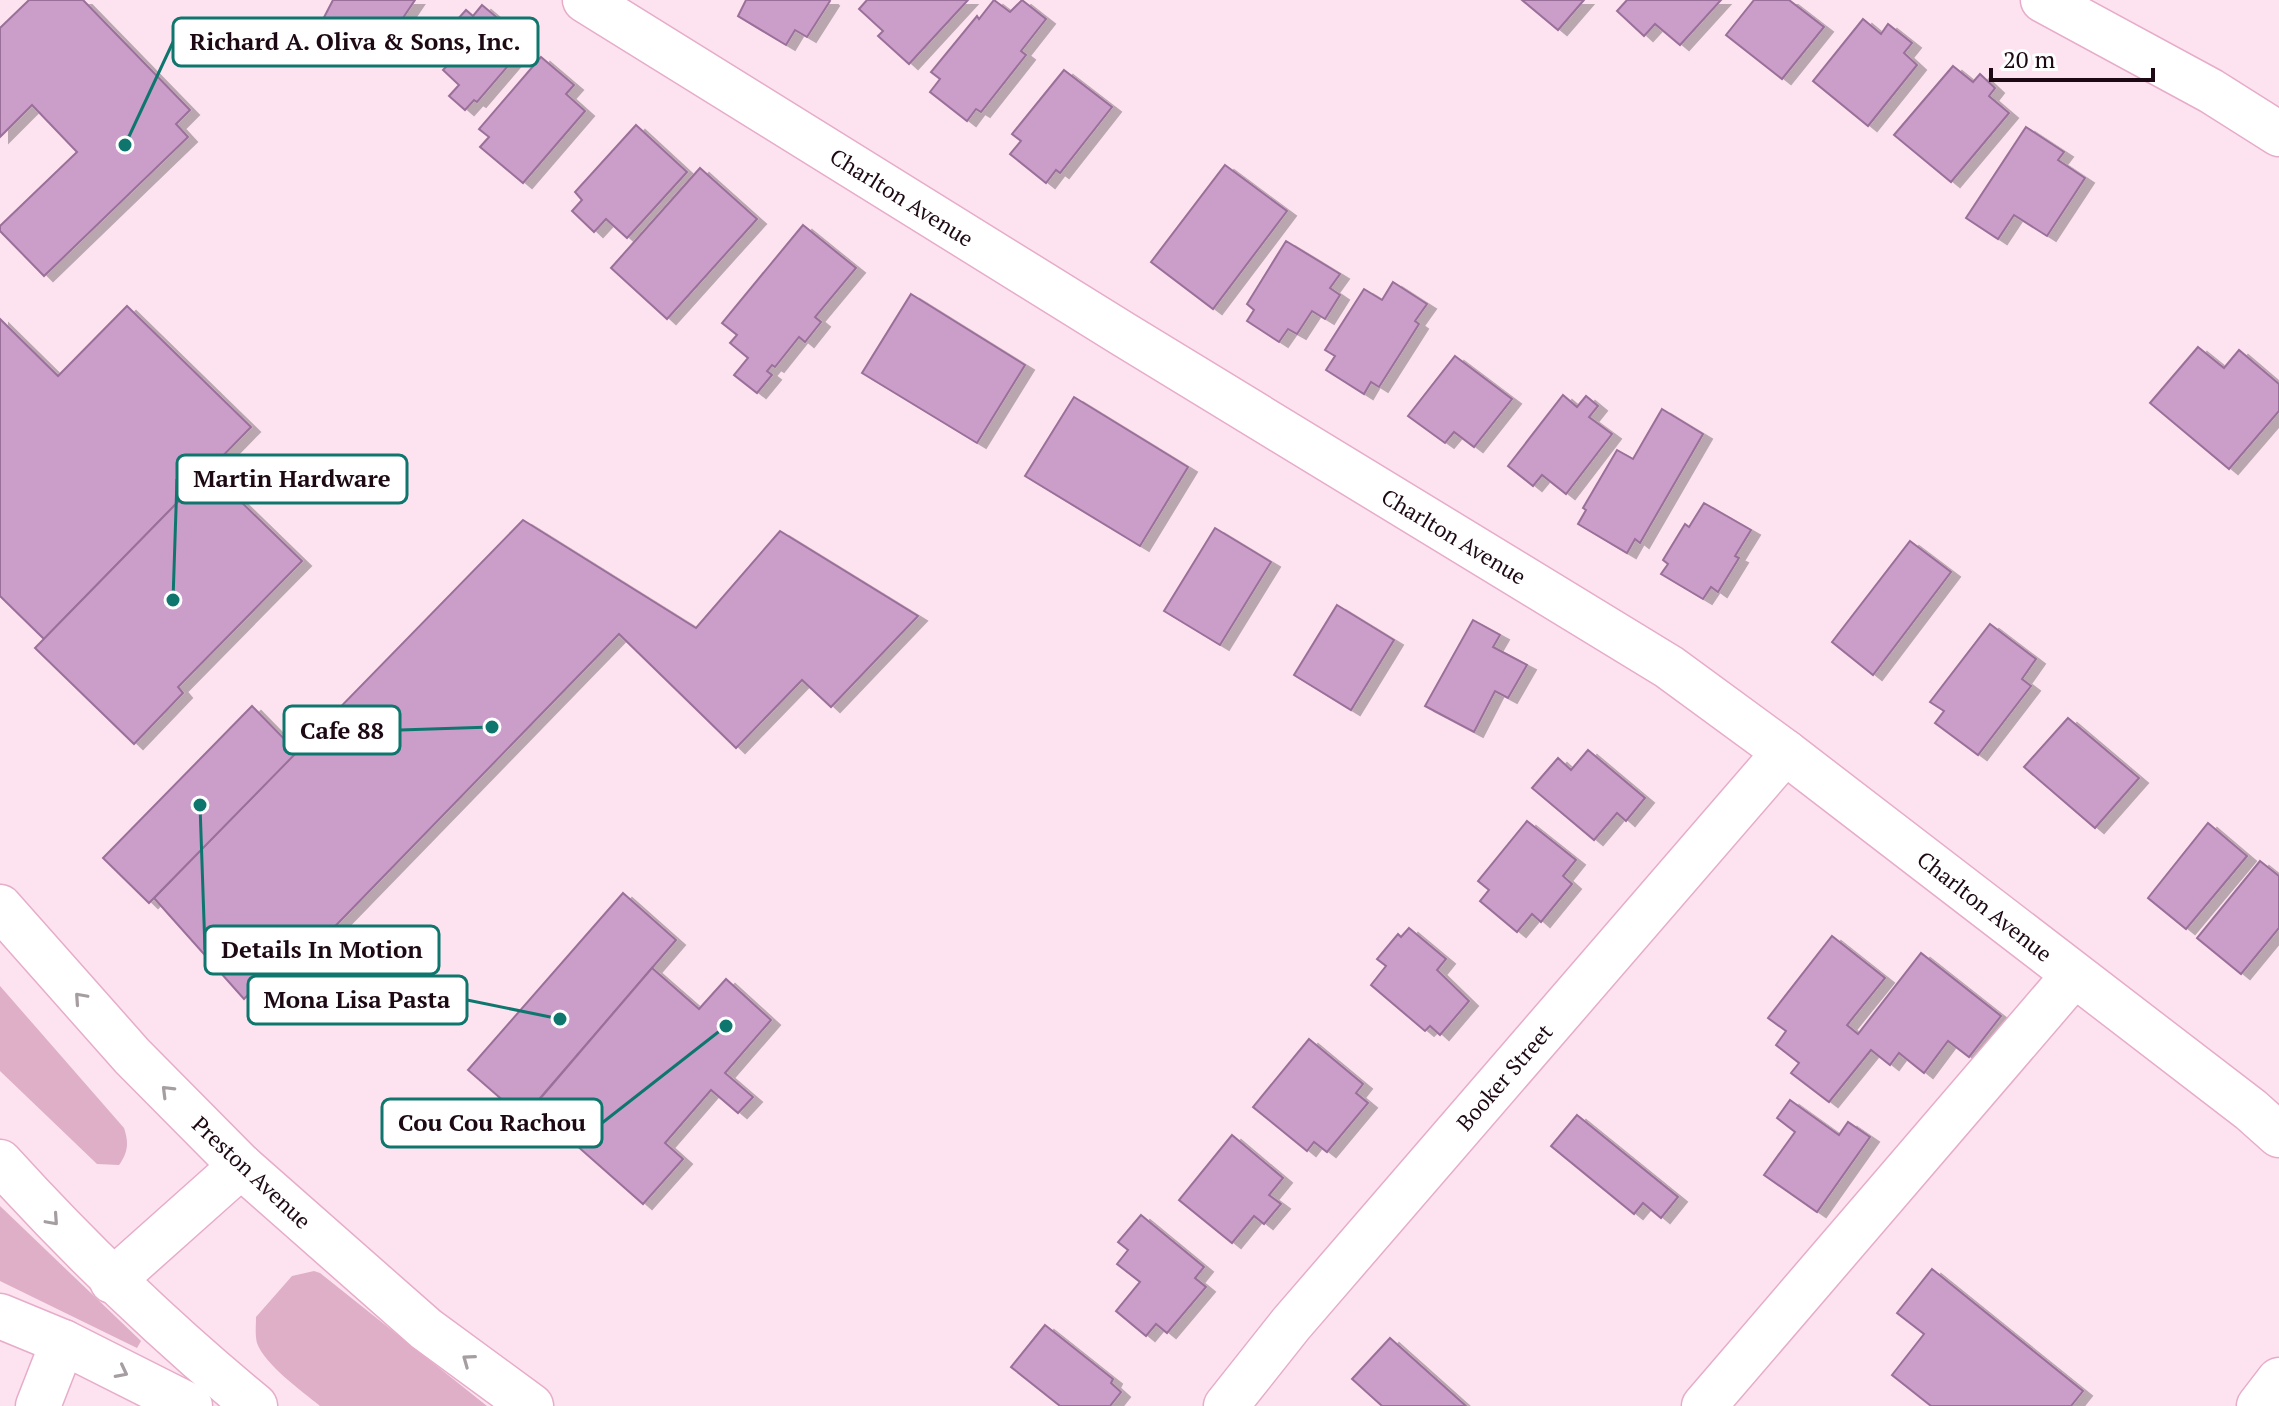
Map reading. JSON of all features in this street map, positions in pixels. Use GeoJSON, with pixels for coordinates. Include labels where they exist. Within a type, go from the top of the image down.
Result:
{"type":"FeatureCollection","features":[{"type":"Feature","properties":{"kind":"street","name":"Charlton Avenue"},"geometry":{"type":"LineString","coordinates":[[585,0],[1149,350],[1669,667],[1785,752],[2251,1110],[2279,1135]]}},
{"type":"Feature","properties":{"kind":"street"},"geometry":{"type":"LineString","coordinates":[[2043,0],[2211,91],[2279,134]]}},
{"type":"Feature","properties":{"kind":"street","name":"Booker Street"},"geometry":{"type":"LineString","coordinates":[[1226,1406],[1291,1324],[1785,752]]}},
{"type":"Feature","properties":{"kind":"street","name":"Preston Avenue"},"geometry":{"type":"LineString","coordinates":[[0,907],[132,1056],[241,1166],[426,1329],[531,1406]]}},
{"type":"Feature","properties":{"kind":"street"},"geometry":{"type":"LineString","coordinates":[[1704,1406],[2074,975]]}},
{"type":"Feature","properties":{"kind":"street"},"geometry":{"type":"LineString","coordinates":[[0,1162],[112,1281],[195,1357],[255,1406]]}},
{"type":"Feature","properties":{"kind":"street"},"geometry":{"type":"LineString","coordinates":[[112,1281],[241,1166]]}},
{"type":"Feature","properties":{"kind":"street"},"geometry":{"type":"LineString","coordinates":[[0,1316],[63,1342],[190,1406]]}},
{"type":"Feature","properties":{"kind":"street"},"geometry":{"type":"LineString","coordinates":[[38,1406],[63,1342]]}},
{"type":"Feature","properties":{"kind":"street"},"geometry":{"type":"LineString","coordinates":[[2259,1406],[2279,1380]]}},
{"type":"Feature","properties":{"kind":"shaded area"},"geometry":{"type":"Polygon","coordinates":[[[0,986],[124,1128],[127,1147],[119,1165],[97,1164],[0,1071],[0,986]]]}},
{"type":"Feature","properties":{"kind":"shaded area"},"geometry":{"type":"Polygon","coordinates":[[[0,1206],[141,1341],[137,1348],[0,1281],[0,1206]]]}},
{"type":"Feature","properties":{"kind":"shaded area"},"geometry":{"type":"Polygon","coordinates":[[[314,1271],[487,1406],[320,1406],[268,1360],[257,1343],[256,1334],[256,1317],[292,1276],[314,1271]]]}},
{"type":"Feature","properties":{"kind":"building"},"geometry":{"type":"Polygon","coordinates":[[[29,0],[83,0],[190,110],[176,124],[188,137],[44,276],[0,231],[0,226],[77,152],[32,105],[0,137],[0,28],[29,0]]]}},
{"type":"Feature","properties":{"kind":"building"},"geometry":{"type":"Polygon","coordinates":[[[333,0],[415,0],[384,46],[379,44],[368,60],[319,27],[333,0]]]}},
{"type":"Feature","properties":{"kind":"building"},"geometry":{"type":"Polygon","coordinates":[[[746,0],[830,1],[807,37],[795,30],[786,45],[738,16],[746,0]]]}},
{"type":"Feature","properties":{"kind":"building"},"geometry":{"type":"Polygon","coordinates":[[[867,0],[968,0],[909,64],[878,36],[883,31],[859,9],[867,0]]]}},
{"type":"Feature","properties":{"kind":"building"},"geometry":{"type":"Polygon","coordinates":[[[994,0],[1010,12],[1022,0],[1046,19],[1021,51],[1026,55],[981,112],[976,109],[967,121],[930,92],[940,79],[931,72],[994,0]]]}},
{"type":"Feature","properties":{"kind":"building"},"geometry":{"type":"Polygon","coordinates":[[[1522,0],[1584,0],[1558,30],[1522,0]]]}},
{"type":"Feature","properties":{"kind":"building"},"geometry":{"type":"Polygon","coordinates":[[[1627,0],[1721,0],[1680,45],[1655,24],[1644,36],[1617,11],[1627,0]]]}},
{"type":"Feature","properties":{"kind":"building"},"geometry":{"type":"Polygon","coordinates":[[[1754,0],[1789,0],[1824,27],[1782,79],[1726,35],[1754,0]]]}},
{"type":"Feature","properties":{"kind":"building"},"geometry":{"type":"Polygon","coordinates":[[[482,5],[519,36],[511,47],[519,53],[477,102],[474,100],[465,110],[449,96],[459,85],[443,70],[457,55],[439,40],[466,10],[473,16],[482,5]]]}},
{"type":"Feature","properties":{"kind":"building"},"geometry":{"type":"Polygon","coordinates":[[[1863,19],[1881,34],[1888,24],[1912,43],[1904,53],[1917,65],[1868,126],[1813,81],[1863,19]]]}},
{"type":"Feature","properties":{"kind":"building"},"geometry":{"type":"Polygon","coordinates":[[[541,57],[574,85],[566,94],[585,111],[523,183],[480,147],[489,137],[479,129],[541,57]]]}},
{"type":"Feature","properties":{"kind":"building"},"geometry":{"type":"Polygon","coordinates":[[[1953,66],[1973,82],[1980,74],[1995,88],[1989,96],[2009,113],[1951,182],[1894,135],[1953,66]]]}},
{"type":"Feature","properties":{"kind":"building"},"geometry":{"type":"Polygon","coordinates":[[[1064,70],[1112,107],[1060,173],[1056,170],[1046,183],[1010,154],[1021,141],[1012,134],[1064,70]]]}},
{"type":"Feature","properties":{"kind":"building"},"geometry":{"type":"Polygon","coordinates":[[[636,125],[687,172],[627,238],[606,219],[594,232],[572,211],[582,200],[575,192],[636,125]]]}},
{"type":"Feature","properties":{"kind":"building"},"geometry":{"type":"Polygon","coordinates":[[[2026,127],[2064,152],[2058,160],[2085,178],[2047,236],[2014,215],[1998,239],[1966,218],[2026,127]]]}},
{"type":"Feature","properties":{"kind":"building"},"geometry":{"type":"Polygon","coordinates":[[[1225,165],[1287,211],[1213,309],[1151,262],[1225,165]]]}},
{"type":"Feature","properties":{"kind":"building"},"geometry":{"type":"Polygon","coordinates":[[[700,168],[757,219],[667,319],[611,268],[700,168]]]}},
{"type":"Feature","properties":{"kind":"building"},"geometry":{"type":"Polygon","coordinates":[[[803,225],[856,268],[815,317],[821,322],[805,342],[799,337],[775,367],[772,365],[767,371],[772,375],[757,393],[734,375],[748,358],[730,343],[737,335],[722,323],[803,225]]]}},
{"type":"Feature","properties":{"kind":"building"},"geometry":{"type":"Polygon","coordinates":[[[1286,241],[1340,274],[1330,288],[1340,295],[1325,319],[1312,311],[1297,334],[1288,329],[1279,342],[1247,321],[1254,310],[1247,304],[1286,241]]]}},
{"type":"Feature","properties":{"kind":"building"},"geometry":{"type":"Polygon","coordinates":[[[1393,282],[1427,304],[1415,321],[1419,324],[1379,387],[1371,382],[1364,394],[1326,370],[1335,356],[1325,350],[1364,289],[1382,300],[1393,282]]]}},
{"type":"Feature","properties":{"kind":"building"},"geometry":{"type":"Polygon","coordinates":[[[911,294],[1025,365],[977,443],[862,373],[911,294]]]}},
{"type":"Feature","properties":{"kind":"building"},"geometry":{"type":"Polygon","coordinates":[[[127,306],[251,427],[44,639],[0,596],[0,319],[58,376],[127,306]]]}},
{"type":"Feature","properties":{"kind":"building"},"geometry":{"type":"Polygon","coordinates":[[[2198,347],[2224,368],[2239,350],[2279,384],[2279,411],[2229,469],[2150,403],[2198,347]]]}},
{"type":"Feature","properties":{"kind":"building"},"geometry":{"type":"Polygon","coordinates":[[[1455,356],[1512,399],[1474,447],[1454,432],[1445,443],[1408,416],[1455,356]]]}},
{"type":"Feature","properties":{"kind":"building"},"geometry":{"type":"Polygon","coordinates":[[[1563,395],[1577,407],[1586,396],[1598,406],[1589,417],[1612,434],[1566,494],[1542,475],[1533,486],[1508,466],[1563,395]]]}},
{"type":"Feature","properties":{"kind":"building"},"geometry":{"type":"Polygon","coordinates":[[[1074,397],[1188,467],[1140,546],[1025,476],[1074,397]]]}},
{"type":"Feature","properties":{"kind":"building"},"geometry":{"type":"Polygon","coordinates":[[[1662,409],[1703,434],[1640,543],[1635,539],[1627,553],[1578,524],[1586,510],[1583,508],[1617,450],[1633,459],[1662,409]]]}},
{"type":"Feature","properties":{"kind":"building"},"geometry":{"type":"Polygon","coordinates":[[[216,463],[241,487],[234,495],[302,561],[178,687],[183,693],[134,744],[35,648],[216,463]]]}},
{"type":"Feature","properties":{"kind":"building"},"geometry":{"type":"Polygon","coordinates":[[[1704,503],[1751,530],[1735,556],[1739,558],[1718,592],[1711,587],[1703,599],[1661,574],[1668,564],[1663,560],[1685,524],[1689,527],[1704,503]]]}},
{"type":"Feature","properties":{"kind":"building"},"geometry":{"type":"Polygon","coordinates":[[[523,520],[696,628],[780,531],[918,616],[831,707],[802,680],[736,748],[619,634],[277,986],[266,976],[244,999],[154,898],[523,520]]]}},
{"type":"Feature","properties":{"kind":"building"},"geometry":{"type":"Polygon","coordinates":[[[1215,528],[1271,562],[1220,645],[1164,611],[1215,528]]]}},
{"type":"Feature","properties":{"kind":"building"},"geometry":{"type":"Polygon","coordinates":[[[1910,541],[1951,572],[1873,675],[1832,642],[1910,541]]]}},
{"type":"Feature","properties":{"kind":"building"},"geometry":{"type":"Polygon","coordinates":[[[1337,605],[1394,640],[1351,710],[1294,675],[1337,605]]]}},
{"type":"Feature","properties":{"kind":"building"},"geometry":{"type":"Polygon","coordinates":[[[1473,620],[1500,635],[1493,647],[1527,665],[1508,698],[1495,691],[1474,732],[1425,706],[1473,620]]]}},
{"type":"Feature","properties":{"kind":"building"},"geometry":{"type":"Polygon","coordinates":[[[1990,624],[2036,659],[2022,679],[2031,686],[1978,755],[1935,723],[1944,711],[1930,702],[1990,624]]]}},
{"type":"Feature","properties":{"kind":"building"},"geometry":{"type":"Polygon","coordinates":[[[252,706],[297,752],[149,903],[103,858],[252,706]]]}},
{"type":"Feature","properties":{"kind":"building"},"geometry":{"type":"Polygon","coordinates":[[[2068,718],[2139,778],[2095,828],[2024,767],[2068,718]]]}},
{"type":"Feature","properties":{"kind":"building"},"geometry":{"type":"Polygon","coordinates":[[[1588,750],[1645,798],[1626,821],[1617,813],[1594,840],[1532,788],[1558,758],[1571,770],[1588,750]]]}},
{"type":"Feature","properties":{"kind":"building"},"geometry":{"type":"Polygon","coordinates":[[[1527,821],[1576,860],[1563,876],[1572,884],[1541,922],[1532,914],[1517,932],[1480,901],[1489,890],[1478,881],[1527,821]]]}},
{"type":"Feature","properties":{"kind":"building"},"geometry":{"type":"Polygon","coordinates":[[[2208,823],[2247,856],[2186,929],[2148,898],[2208,823]]]}},
{"type":"Feature","properties":{"kind":"building"},"geometry":{"type":"Polygon","coordinates":[[[2260,861],[2279,876],[2279,928],[2241,974],[2197,938],[2260,861]]]}},
{"type":"Feature","properties":{"kind":"building"},"geometry":{"type":"Polygon","coordinates":[[[623,893],[676,940],[523,1118],[468,1070],[623,893]]]}},
{"type":"Feature","properties":{"kind":"building"},"geometry":{"type":"Polygon","coordinates":[[[1409,928],[1446,959],[1437,970],[1469,1001],[1440,1035],[1430,1026],[1425,1031],[1371,985],[1386,966],[1377,959],[1398,934],[1401,937],[1409,928]]]}},
{"type":"Feature","properties":{"kind":"building"},"geometry":{"type":"Polygon","coordinates":[[[1832,936],[1885,978],[1847,1025],[1858,1034],[1921,953],[2001,1016],[1969,1057],[1948,1041],[1924,1073],[1899,1053],[1890,1065],[1871,1050],[1829,1102],[1791,1073],[1799,1063],[1776,1045],[1786,1031],[1768,1018],[1832,936]]]}},
{"type":"Feature","properties":{"kind":"building"},"geometry":{"type":"Polygon","coordinates":[[[652,968],[699,1009],[726,979],[771,1020],[725,1073],[753,1097],[738,1113],[711,1090],[665,1143],[683,1159],[643,1204],[533,1107],[652,968]]]}},
{"type":"Feature","properties":{"kind":"building"},"geometry":{"type":"Polygon","coordinates":[[[1309,1039],[1363,1084],[1356,1093],[1368,1103],[1327,1152],[1314,1142],[1307,1151],[1253,1107],[1309,1039]]]}},
{"type":"Feature","properties":{"kind":"building"},"geometry":{"type":"Polygon","coordinates":[[[1790,1100],[1839,1135],[1848,1122],[1870,1137],[1817,1212],[1764,1175],[1795,1132],[1777,1118],[1790,1100]]]}},
{"type":"Feature","properties":{"kind":"building"},"geometry":{"type":"Polygon","coordinates":[[[1577,1115],[1678,1197],[1661,1218],[1643,1203],[1634,1214],[1551,1146],[1577,1115]]]}},
{"type":"Feature","properties":{"kind":"building"},"geometry":{"type":"Polygon","coordinates":[[[1232,1135],[1283,1178],[1269,1195],[1281,1204],[1264,1224],[1254,1216],[1232,1243],[1179,1200],[1232,1135]]]}},
{"type":"Feature","properties":{"kind":"building"},"geometry":{"type":"Polygon","coordinates":[[[1141,1215],[1204,1267],[1195,1278],[1206,1287],[1167,1333],[1156,1324],[1146,1336],[1116,1311],[1140,1282],[1117,1264],[1128,1250],[1118,1242],[1141,1215]]]}},
{"type":"Feature","properties":{"kind":"building"},"geometry":{"type":"Polygon","coordinates":[[[1932,1269],[2083,1391],[2071,1406],[1931,1406],[1892,1375],[1924,1334],[1897,1313],[1932,1269]]]}},
{"type":"Feature","properties":{"kind":"building"},"geometry":{"type":"Polygon","coordinates":[[[1045,1325],[1113,1379],[1111,1383],[1121,1392],[1110,1406],[1060,1406],[1011,1367],[1045,1325]]]}},
{"type":"Feature","properties":{"kind":"building"},"geometry":{"type":"Polygon","coordinates":[[[1390,1338],[1466,1406],[1382,1406],[1352,1379],[1390,1338]]]}},
{"type":"Feature","properties":{"kind":"place","name":"Richard A. Oliva & Sons, Inc."},"geometry":{"type":"Point","coordinates":[125,145]}},
{"type":"Feature","properties":{"kind":"place","name":"Martin Hardware"},"geometry":{"type":"Point","coordinates":[173,600]}},
{"type":"Feature","properties":{"kind":"place","name":"Cafe 88"},"geometry":{"type":"Point","coordinates":[492,727]}},
{"type":"Feature","properties":{"kind":"place","name":"Details In Motion"},"geometry":{"type":"Point","coordinates":[200,805]}},
{"type":"Feature","properties":{"kind":"place","name":"Mona Lisa Pasta"},"geometry":{"type":"Point","coordinates":[560,1019]}},
{"type":"Feature","properties":{"kind":"place","name":"Cou Cou Rachou"},"geometry":{"type":"Point","coordinates":[726,1026]}}]}
